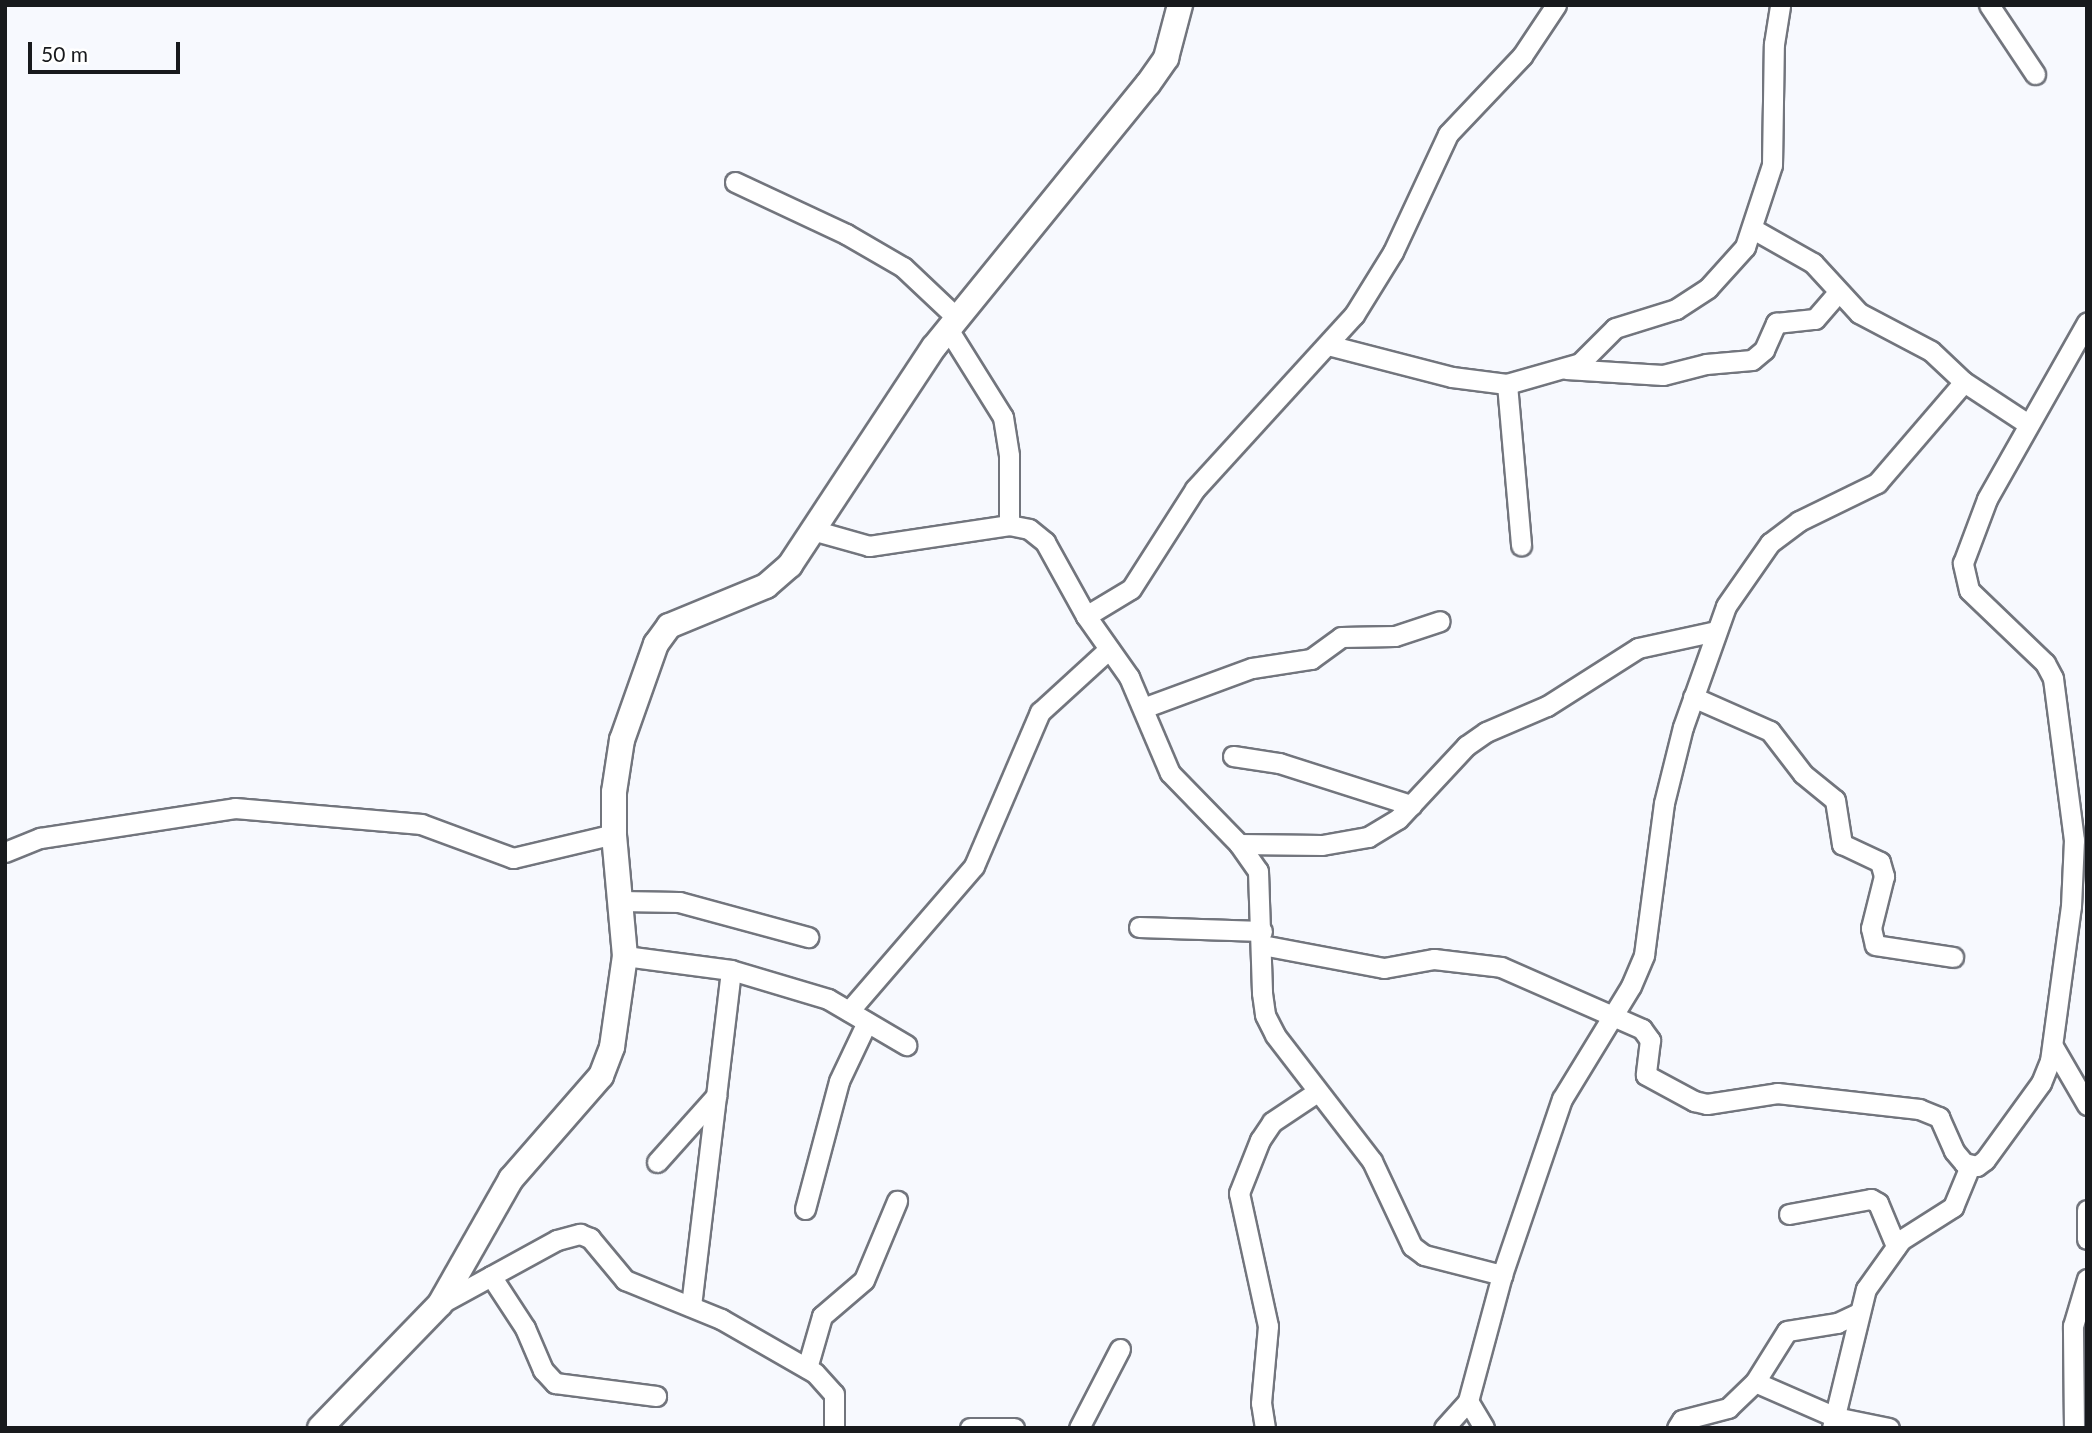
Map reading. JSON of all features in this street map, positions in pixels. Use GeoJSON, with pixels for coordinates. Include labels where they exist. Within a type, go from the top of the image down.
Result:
{"type":"FeatureCollection","features":[{"type":"Feature","properties":{"kind":"street"},"geometry":{"type":"LineString","coordinates":[[320,1428],[440,1304],[511,1179],[601,1076],[612,1047],[625,956],[614,834],[622,740],[656,644],[669,626],[689,615],[766,586],[790,565],[816,531],[872,438],[953,324],[1149,85],[1166,58],[1180,5]]}},
{"type":"Feature","properties":{"kind":"street"},"geometry":{"type":"LineString","coordinates":[[1086,617],[1131,589],[1195,489],[1328,345],[1378,279],[1448,134],[1522,56],[1556,5]]}},
{"type":"Feature","properties":{"kind":"street"},"geometry":{"type":"LineString","coordinates":[[1328,345],[1452,377],[1507,384],[1566,369],[1591,356],[1615,328],[1676,309],[1708,288],[1732,265],[1753,229],[1776,137],[1774,44],[1780,5]]}},
{"type":"Feature","properties":{"kind":"street"},"geometry":{"type":"LineString","coordinates":[[1989,5],[2035,74]]}},
{"type":"Feature","properties":{"kind":"street"},"geometry":{"type":"LineString","coordinates":[[735,182],[846,233],[903,267],[953,324],[1003,417],[1009,456],[1009,525]]}},
{"type":"Feature","properties":{"kind":"street"},"geometry":{"type":"LineString","coordinates":[[1753,229],[1813,262],[1837,294],[1859,313],[1941,357],[1964,382],[2028,424]]}},
{"type":"Feature","properties":{"kind":"street"},"geometry":{"type":"LineString","coordinates":[[1566,369],[1663,375],[1706,363],[1752,360],[1764,350],[1776,323],[1815,319],[1837,294]]}},
{"type":"Feature","properties":{"kind":"street"},"geometry":{"type":"LineString","coordinates":[[1833,1422],[1866,1289],[1896,1246],[1953,1207],[1970,1166],[1993,1152],[2041,1083],[2054,1048],[2071,906],[2074,840],[2053,678],[2045,663],[1969,590],[1963,576],[1967,546],[2028,424],[2087,322]]}},
{"type":"Feature","properties":{"kind":"street"},"geometry":{"type":"LineString","coordinates":[[1444,1428],[1468,1401],[1502,1275],[1562,1099],[1631,986],[1649,935],[1664,803],[1693,697],[1726,606],[1770,543],[1799,521],[1877,483],[1964,382]]}},
{"type":"Feature","properties":{"kind":"street"},"geometry":{"type":"LineString","coordinates":[[1507,384],[1521,545]]}},
{"type":"Feature","properties":{"kind":"street"},"geometry":{"type":"LineString","coordinates":[[816,531],[869,545],[1009,525],[1029,529],[1045,542],[1086,617],[1109,649],[1143,708],[1170,773],[1239,844],[1258,871],[1265,1015],[1317,1092],[1382,1176],[1402,1232],[1412,1246],[1424,1255],[1502,1275]]}},
{"type":"Feature","properties":{"kind":"street"},"geometry":{"type":"LineString","coordinates":[[1143,708],[1252,668],[1311,659],[1341,638],[1395,636],[1440,621]]}},
{"type":"Feature","properties":{"kind":"street"},"geometry":{"type":"LineString","coordinates":[[1239,844],[1352,842],[1383,830],[1411,805],[1466,746],[1486,732],[1547,706],[1638,648],[1716,631]]}},
{"type":"Feature","properties":{"kind":"street"},"geometry":{"type":"LineString","coordinates":[[849,1011],[974,866],[1040,712],[1109,649]]}},
{"type":"Feature","properties":{"kind":"street"},"geometry":{"type":"LineString","coordinates":[[1693,697],[1770,731],[1803,774],[1835,800],[1842,844],[1880,862],[1884,876],[1871,928],[1875,945],[1953,957]]}},
{"type":"Feature","properties":{"kind":"street"},"geometry":{"type":"LineString","coordinates":[[1233,756],[1279,763],[1411,805]]}},
{"type":"Feature","properties":{"kind":"street"},"geometry":{"type":"LineString","coordinates":[[5,852],[40,838],[235,808],[421,824],[513,858],[614,834]]}},
{"type":"Feature","properties":{"kind":"street"},"geometry":{"type":"LineString","coordinates":[[2074,840],[2087,856]]}},
{"type":"Feature","properties":{"kind":"street"},"geometry":{"type":"LineString","coordinates":[[620,901],[679,902],[808,937]]}},
{"type":"Feature","properties":{"kind":"street"},"geometry":{"type":"LineString","coordinates":[[1139,927],[1262,938],[1384,968],[1434,959],[1481,961],[1613,1015],[1648,1034],[1645,1067],[1650,1080],[1693,1101],[1707,1104],[1777,1093],[1919,1110],[1939,1117],[1954,1151],[1970,1166]]}},
{"type":"Feature","properties":{"kind":"street"},"geometry":{"type":"LineString","coordinates":[[625,956],[731,970],[828,999],[906,1045]]}},
{"type":"Feature","properties":{"kind":"street"},"geometry":{"type":"LineString","coordinates":[[691,1306],[731,970]]}},
{"type":"Feature","properties":{"kind":"street"},"geometry":{"type":"LineString","coordinates":[[805,1209],[839,1081],[867,1022]]}},
{"type":"Feature","properties":{"kind":"street"},"geometry":{"type":"LineString","coordinates":[[2054,1048],[2087,1105]]}},
{"type":"Feature","properties":{"kind":"street"},"geometry":{"type":"LineString","coordinates":[[1265,1428],[1262,1403],[1269,1326],[1239,1193],[1259,1140],[1272,1122],[1317,1092]]}},
{"type":"Feature","properties":{"kind":"street"},"geometry":{"type":"LineString","coordinates":[[657,1162],[716,1096]]}},
{"type":"Feature","properties":{"kind":"street"},"geometry":{"type":"LineString","coordinates":[[1789,1214],[1871,1199],[1881,1210],[1896,1246]]}},
{"type":"Feature","properties":{"kind":"street"},"geometry":{"type":"LineString","coordinates":[[807,1368],[822,1316],[864,1280],[898,1201]]}},
{"type":"Feature","properties":{"kind":"street"},"geometry":{"type":"LineString","coordinates":[[2087,1210],[2087,1239]]}},
{"type":"Feature","properties":{"kind":"street"},"geometry":{"type":"LineString","coordinates":[[440,1304],[557,1240],[580,1234],[590,1238],[625,1280],[691,1306],[807,1368],[834,1394],[834,1428]]}},
{"type":"Feature","properties":{"kind":"street"},"geometry":{"type":"LineString","coordinates":[[491,1276],[525,1328],[543,1370],[555,1382],[656,1396]]}},
{"type":"Feature","properties":{"kind":"street"},"geometry":{"type":"LineString","coordinates":[[2074,1428],[2073,1326],[2087,1279]]}},
{"type":"Feature","properties":{"kind":"street"},"geometry":{"type":"LineString","coordinates":[[1677,1428],[1682,1420],[1722,1412],[1755,1382],[1787,1331],[1837,1322],[1858,1313]]}},
{"type":"Feature","properties":{"kind":"street"},"geometry":{"type":"LineString","coordinates":[[1079,1428],[1120,1349]]}},
{"type":"Feature","properties":{"kind":"street"},"geometry":{"type":"LineString","coordinates":[[1755,1382],[1833,1422],[1889,1428]]}},
{"type":"Feature","properties":{"kind":"street"},"geometry":{"type":"LineString","coordinates":[[1468,1401],[1484,1428]]}},
{"type":"Feature","properties":{"kind":"street"},"geometry":{"type":"LineString","coordinates":[[970,1428],[1014,1428]]}}]}
